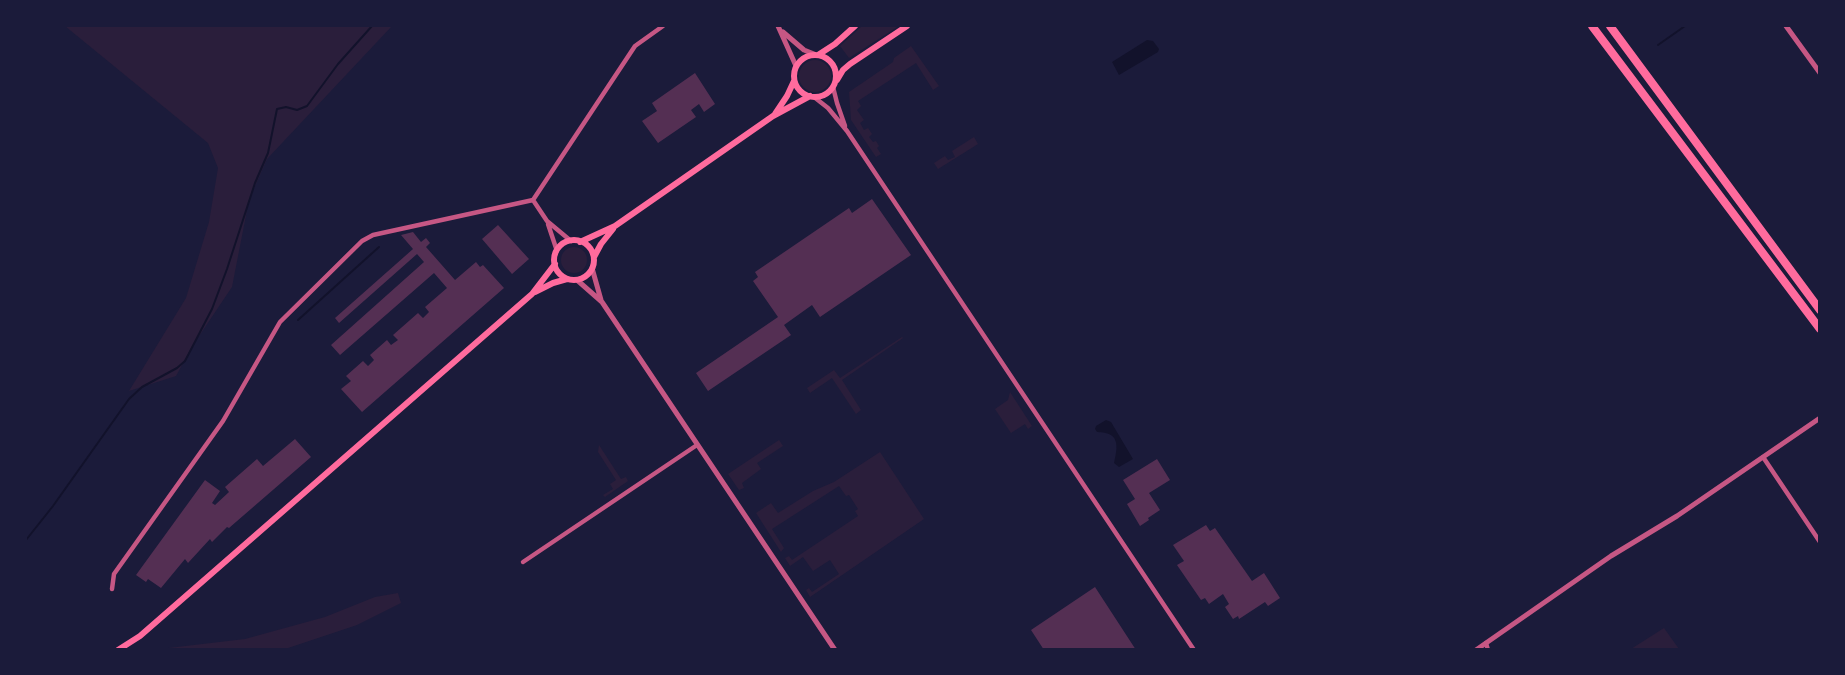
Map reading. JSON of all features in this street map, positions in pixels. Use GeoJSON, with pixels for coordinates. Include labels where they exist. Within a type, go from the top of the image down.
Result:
{"type":"FeatureCollection","features":[{"type":"Feature","properties":{"kind":"highway"},"geometry":{"type":"LineString","coordinates":[[1592,26],[1820,329]]}},
{"type":"Feature","properties":{"kind":"highway"},"geometry":{"type":"LineString","coordinates":[[1612,26],[1820,310]]}},
{"type":"Feature","properties":{"kind":"main road"},"geometry":{"type":"LineString","coordinates":[[773,116],[794,81],[796,66],[805,57],[835,44],[855,26]]}},
{"type":"Feature","properties":{"kind":"main road"},"geometry":{"type":"LineString","coordinates":[[580,242],[615,226],[773,116],[812,97],[825,94],[850,64],[907,26]]}},
{"type":"Feature","properties":{"kind":"main road"},"geometry":{"type":"LineString","coordinates":[[816,54],[828,59],[833,65],[836,76],[834,85]]}},
{"type":"Feature","properties":{"kind":"main road"},"geometry":{"type":"LineString","coordinates":[[794,81],[799,90],[812,97]]}},
{"type":"Feature","properties":{"kind":"main road"},"geometry":{"type":"LineString","coordinates":[[532,294],[553,283],[568,279],[577,280],[588,274],[601,244],[615,226]]}},
{"type":"Feature","properties":{"kind":"main road"},"geometry":{"type":"LineString","coordinates":[[568,279],[557,271],[555,264],[557,251],[566,243],[580,242],[589,248],[594,257]]}},
{"type":"Feature","properties":{"kind":"main road"},"geometry":{"type":"LineString","coordinates":[[118,650],[140,636],[532,294],[555,264]]}},
{"type":"Feature","properties":{"kind":"street"},"geometry":{"type":"LineString","coordinates":[[112,589],[114,574],[223,421],[280,322],[362,241],[373,235],[532,200],[635,46],[663,26]]}},
{"type":"Feature","properties":{"kind":"street"},"geometry":{"type":"LineString","coordinates":[[1786,26],[1820,73]]}},
{"type":"Feature","properties":{"kind":"street"},"geometry":{"type":"LineString","coordinates":[[780,28],[804,50],[816,54]]}},
{"type":"Feature","properties":{"kind":"street"},"geometry":{"type":"LineString","coordinates":[[780,28],[796,66]]}},
{"type":"Feature","properties":{"kind":"street"},"geometry":{"type":"LineString","coordinates":[[834,85],[837,103],[847,132]]}},
{"type":"Feature","properties":{"kind":"street"},"geometry":{"type":"LineString","coordinates":[[812,97],[828,108],[847,132],[1194,650]]}},
{"type":"Feature","properties":{"kind":"street"},"geometry":{"type":"LineString","coordinates":[[532,200],[547,221],[571,241]]}},
{"type":"Feature","properties":{"kind":"street"},"geometry":{"type":"LineString","coordinates":[[547,221],[557,251]]}},
{"type":"Feature","properties":{"kind":"street"},"geometry":{"type":"LineString","coordinates":[[592,268],[602,302]]}},
{"type":"Feature","properties":{"kind":"street"},"geometry":{"type":"LineString","coordinates":[[577,280],[602,302],[835,650]]}},
{"type":"Feature","properties":{"kind":"street"},"geometry":{"type":"LineString","coordinates":[[1476,650],[1611,556],[1650,534],[1820,418]]}},
{"type":"Feature","properties":{"kind":"street"},"geometry":{"type":"LineString","coordinates":[[523,562],[697,445]]}},
{"type":"Feature","properties":{"kind":"street"},"geometry":{"type":"LineString","coordinates":[[1763,457],[1820,542]]}},
{"type":"Feature","properties":{"kind":"street"},"geometry":{"type":"LineString","coordinates":[[1486,643],[1488,650]]}},
{"type":"Feature","properties":{"kind":"shaded area"},"geometry":{"type":"Polygon","coordinates":[[[65,26],[392,26],[267,159],[249,200],[232,287],[193,345],[176,376],[129,391],[186,298],[209,222],[218,168],[208,143],[65,26]]]}},
{"type":"Feature","properties":{"kind":"shaded area"},"geometry":{"type":"Polygon","coordinates":[[[862,26],[899,26],[849,58],[840,46],[862,26]]]}},
{"type":"Feature","properties":{"kind":"shaded area"},"geometry":{"type":"Polygon","coordinates":[[[1147,40],[1153,41],[1159,49],[1158,52],[1119,75],[1112,62],[1147,40]]]}},
{"type":"Feature","properties":{"kind":"shaded area"},"geometry":{"type":"Polygon","coordinates":[[[911,46],[939,86],[933,90],[916,63],[858,101],[861,106],[857,110],[864,120],[860,123],[864,130],[868,128],[872,134],[869,137],[879,146],[877,148],[881,154],[876,157],[851,120],[849,92],[893,62],[894,58],[911,46]]]}},
{"type":"Feature","properties":{"kind":"shaded area"},"geometry":{"type":"Polygon","coordinates":[[[815,60],[826,65],[831,76],[826,87],[815,92],[804,87],[799,76],[804,65],[815,60]]]}},
{"type":"Feature","properties":{"kind":"shaded area"},"geometry":{"type":"Polygon","coordinates":[[[974,137],[978,144],[938,169],[934,163],[945,156],[948,160],[955,157],[952,151],[974,137]]]}},
{"type":"Feature","properties":{"kind":"shaded area"},"geometry":{"type":"Polygon","coordinates":[[[574,247],[583,251],[587,260],[583,269],[574,273],[565,269],[561,260],[565,251],[574,247]]]}},
{"type":"Feature","properties":{"kind":"shaded area"},"geometry":{"type":"Polygon","coordinates":[[[902,337],[842,380],[861,410],[856,414],[832,378],[810,393],[807,388],[834,370],[840,378],[902,337]]]}},
{"type":"Feature","properties":{"kind":"shaded area"},"geometry":{"type":"Polygon","coordinates":[[[1010,392],[1032,426],[1028,429],[1025,424],[1011,433],[995,409],[1008,400],[1010,392]]]}},
{"type":"Feature","properties":{"kind":"shaded area"},"geometry":{"type":"Polygon","coordinates":[[[1106,420],[1111,422],[1133,459],[1119,467],[1114,463],[1116,441],[1114,437],[1097,432],[1095,429],[1106,420]]]}},
{"type":"Feature","properties":{"kind":"shaded area"},"geometry":{"type":"Polygon","coordinates":[[[779,440],[783,446],[757,463],[761,469],[742,483],[744,488],[739,490],[728,474],[779,440]]]}},
{"type":"Feature","properties":{"kind":"shaded area"},"geometry":{"type":"Polygon","coordinates":[[[599,445],[621,479],[626,477],[628,481],[605,497],[603,495],[613,489],[610,484],[616,480],[598,452],[599,445]]]}},
{"type":"Feature","properties":{"kind":"shaded area"},"geometry":{"type":"Polygon","coordinates":[[[880,452],[924,519],[810,597],[806,590],[809,588],[812,592],[839,574],[830,560],[813,571],[803,557],[790,566],[785,558],[789,556],[792,560],[858,516],[855,511],[858,509],[849,495],[846,496],[839,486],[772,529],[784,548],[781,552],[756,513],[771,503],[778,513],[813,491],[834,482],[880,452]]]}},
{"type":"Feature","properties":{"kind":"shaded area"},"geometry":{"type":"Polygon","coordinates":[[[398,593],[401,603],[357,625],[285,649],[160,649],[245,639],[325,617],[375,597],[398,593]]]}},
{"type":"Feature","properties":{"kind":"shaded area"},"geometry":{"type":"Polygon","coordinates":[[[1664,628],[1679,649],[1631,649],[1664,628]]]}},
{"type":"Feature","properties":{"kind":"building"},"geometry":{"type":"Polygon","coordinates":[[[695,73],[715,104],[704,112],[699,104],[691,110],[696,117],[658,143],[642,121],[657,111],[652,103],[695,73]]]}},
{"type":"Feature","properties":{"kind":"building"},"geometry":{"type":"Polygon","coordinates":[[[872,199],[911,255],[820,317],[812,305],[784,325],[791,335],[708,391],[696,373],[778,317],[753,281],[758,277],[755,272],[849,208],[852,213],[872,199]]]}},
{"type":"Feature","properties":{"kind":"building"},"geometry":{"type":"Polygon","coordinates":[[[498,225],[529,259],[512,274],[482,239],[498,225]]]}},
{"type":"Feature","properties":{"kind":"building"},"geometry":{"type":"Polygon","coordinates":[[[413,232],[421,242],[426,238],[430,243],[426,247],[455,280],[476,262],[480,267],[483,265],[504,288],[362,412],[341,389],[351,381],[346,376],[363,361],[368,366],[374,360],[370,355],[387,340],[391,345],[398,340],[393,335],[418,313],[423,318],[429,312],[425,307],[447,288],[434,273],[340,355],[331,345],[424,262],[417,254],[339,323],[335,318],[413,249],[401,235],[413,232]]]}},
{"type":"Feature","properties":{"kind":"building"},"geometry":{"type":"Polygon","coordinates":[[[295,439],[311,457],[212,542],[210,539],[188,563],[185,559],[161,588],[148,579],[146,582],[136,575],[205,480],[220,491],[212,503],[215,505],[229,492],[225,487],[257,459],[263,466],[295,439]]]}},
{"type":"Feature","properties":{"kind":"building"},"geometry":{"type":"Polygon","coordinates":[[[1157,459],[1170,480],[1149,493],[1160,510],[1140,526],[1127,504],[1135,499],[1123,480],[1157,459]]]}},
{"type":"Feature","properties":{"kind":"building"},"geometry":{"type":"Polygon","coordinates":[[[1206,525],[1210,531],[1215,528],[1252,581],[1264,573],[1280,598],[1268,606],[1265,602],[1239,619],[1238,616],[1233,619],[1225,607],[1229,604],[1223,594],[1209,604],[1205,598],[1201,600],[1177,565],[1184,561],[1173,545],[1206,525]]]}},
{"type":"Feature","properties":{"kind":"building"},"geometry":{"type":"Polygon","coordinates":[[[1095,587],[1136,650],[1044,650],[1031,630],[1095,587]]]}},
{"type":"Feature","properties":{"kind":"waterway"},"geometry":{"type":"LineString","coordinates":[[26,540],[129,399],[142,387],[177,368],[185,361],[212,309],[227,269],[255,183],[268,153],[277,109],[286,107],[297,110],[307,106],[338,64],[372,26]]}},
{"type":"Feature","properties":{"kind":"waterway"},"geometry":{"type":"LineString","coordinates":[[1658,45],[1685,26]]}},
{"type":"Feature","properties":{"kind":"waterway"},"geometry":{"type":"LineString","coordinates":[[298,320],[379,247]]}}]}
